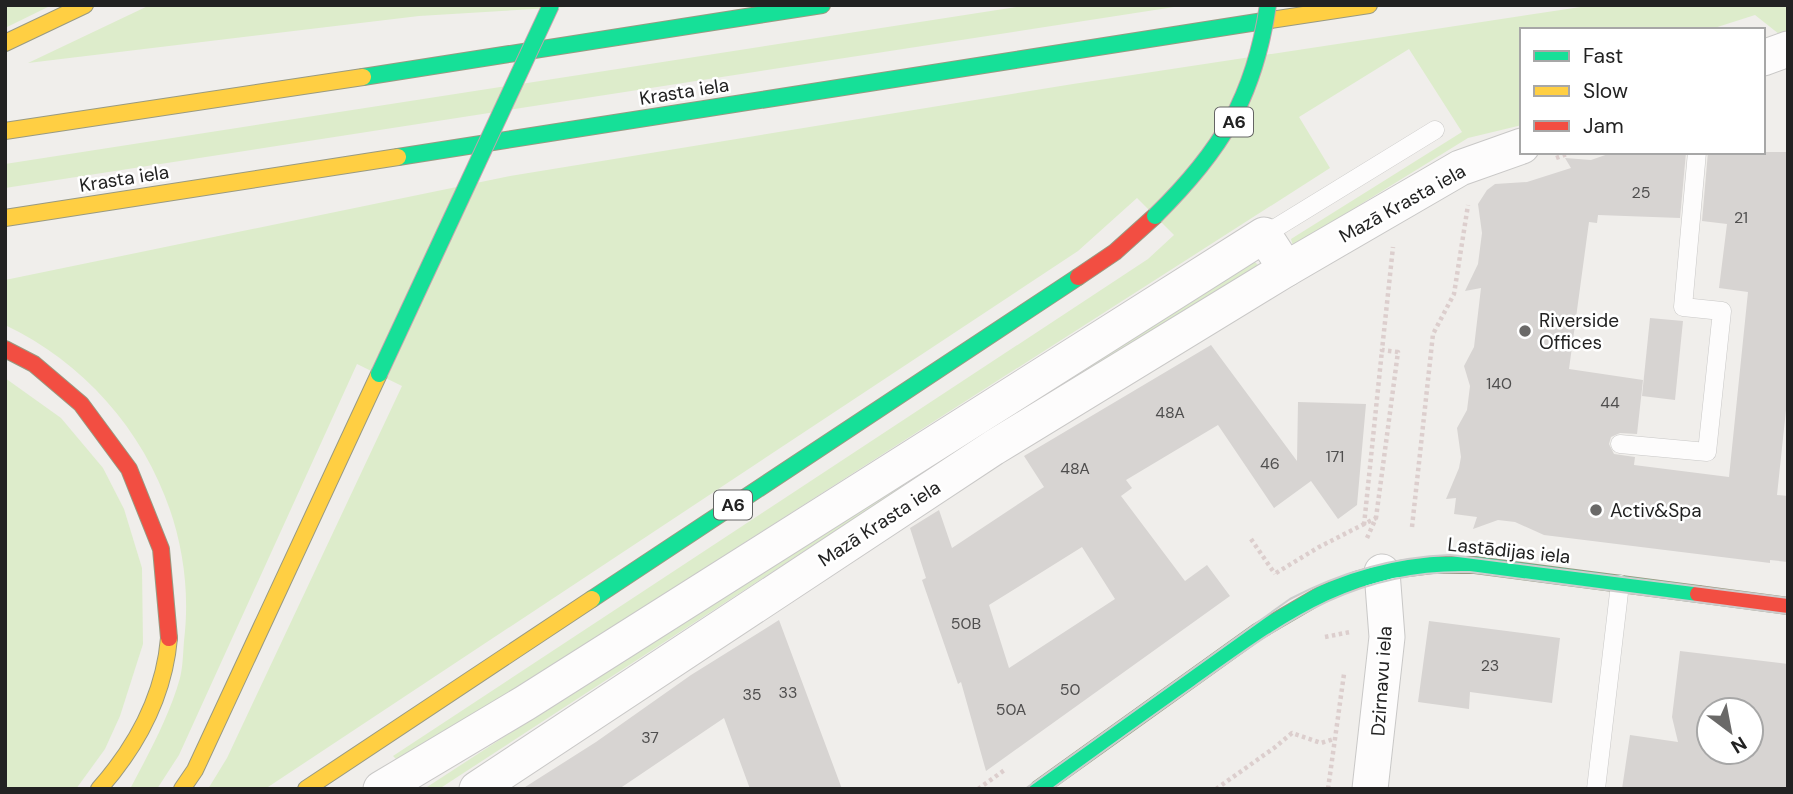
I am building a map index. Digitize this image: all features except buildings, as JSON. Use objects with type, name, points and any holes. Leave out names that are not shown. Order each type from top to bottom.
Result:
[{"type":"main road","points":[[5,43],[85,5]]},
{"type":"main road","points":[[182,789],[195,770],[551,5]]},
{"type":"main road","points":[[5,131],[194,104],[822,5]]},
{"type":"main road","name":"A6","points":[[306,789],[1115,252],[1184,188],[1210,157],[1234,121],[1255,74],[1266,30],[1268,5]]},
{"type":"main road","name":"Krasta iela","points":[[5,218],[1369,5]]},
{"type":"main road","points":[[5,349],[34,364],[81,404],[130,469],[161,549],[169,640],[153,709],[122,763],[99,789]]},
{"type":"main road","name":"Lastādijas iela","points":[[1038,789],[1269,623],[1317,595],[1370,576],[1449,563],[1788,606]]},
{"type":"street","points":[[1765,57],[1788,49]]},
{"type":"street","name":"Mazā Krasta iela","points":[[478,788],[993,448],[1286,269],[1460,168],[1529,154]]},
{"type":"street","points":[[381,789],[526,703],[1264,235],[1286,269]]},
{"type":"street","name":"Dzirnavu iela","points":[[1370,576],[1387,637],[1370,789]]},
{"type":"lane","points":[[1264,235],[1435,130]]},
{"type":"lane","points":[[1620,444],[1707,452],[1722,311],[1683,307],[1697,154]]},
{"type":"lane","points":[[1596,789],[1620,584]]},
{"type":"path","points":[[1412,527],[1433,334],[1454,294],[1469,202]]},
{"type":"path","points":[[1364,525],[1397,204]]},
{"type":"path","points":[[1348,645],[1370,576],[1361,553],[1376,519],[1398,352],[1382,350]]},
{"type":"path","points":[[1251,539],[1275,574]]},
{"type":"path","points":[[1324,638],[1350,632]]},
{"type":"path","points":[[1328,789],[1344,672]]},
{"type":"path","points":[[1216,789],[1292,733],[1321,743],[1335,739],[1377,744]]},
{"type":"green space","points":[[5,5],[52,5],[5,28]]},
{"type":"green space","points":[[150,5],[600,5],[419,16],[28,63]]},
{"type":"green space","points":[[1029,5],[1187,5],[5,188],[5,164]]},
{"type":"green space","points":[[1594,5],[1788,5],[1788,31],[1779,34],[1755,15],[1714,28],[1520,28],[1520,125],[1468,138],[1293,246],[1291,239],[1462,132],[1409,49],[1299,117],[1330,168],[400,763],[393,756],[1148,259],[1174,235],[1137,198],[1078,251],[265,789],[208,789],[227,758],[402,386],[357,364],[179,755],[157,789],[130,789],[164,721],[181,673],[186,592],[180,544],[166,498],[145,455],[118,415],[85,380],[48,349],[5,325],[5,280],[510,176],[1073,84]]},
{"type":"green space","points":[[1254,261],[1259,266],[1000,427],[996,421]]},
{"type":"green space","points":[[5,378],[61,418],[103,468],[124,509],[142,568],[143,644],[120,716],[105,749],[76,789],[5,789]]},
{"type":"green space","points":[[900,479],[904,486],[439,789],[424,789]]},
{"type":"tram line","points":[[1025,789],[1290,599],[1328,581],[1367,568],[1408,559],[1450,555],[1788,598]]},
{"type":"tram line","points":[[1052,789],[1291,621],[1355,590],[1390,580],[1428,573],[1470,572],[1788,614]]},
{"type":"traffic: fast","points":[[379,374],[551,5]]},
{"type":"traffic: fast","points":[[363,77],[822,5]]},
{"type":"traffic: fast","points":[[1155,216],[1199,169],[1231,121],[1254,68],[1268,5]]},
{"type":"traffic: fast","points":[[398,157],[1270,20]]},
{"type":"traffic: fast","points":[[592,599],[1078,277]]},
{"type":"traffic: fast","points":[[1038,789],[1257,632],[1322,594],[1356,580],[1392,570],[1432,565],[1475,565],[1698,594]]},
{"type":"traffic: slow","points":[[5,43],[85,5]]},
{"type":"traffic: slow","points":[[1270,20],[1369,5]]},
{"type":"traffic: slow","points":[[5,131],[363,77]]},
{"type":"traffic: slow","points":[[5,218],[398,157]]},
{"type":"traffic: slow","points":[[182,789],[195,770],[379,374]]},
{"type":"traffic: slow","points":[[306,789],[592,599]]},
{"type":"traffic: slow","points":[[99,789],[137,738],[155,700],[169,638]]},
{"type":"traffic: jam","points":[[1078,277],[1115,252],[1155,216]]},
{"type":"traffic: jam","points":[[5,349],[34,364],[81,404],[129,469],[161,549],[169,638]]},
{"type":"traffic: jam","points":[[1698,594],[1788,606]]},
{"type":"place","name":"Riverside Offices","points":[[1525,331]]},
{"type":"place","name":"Activ&Spa","points":[[1596,510]]}]
